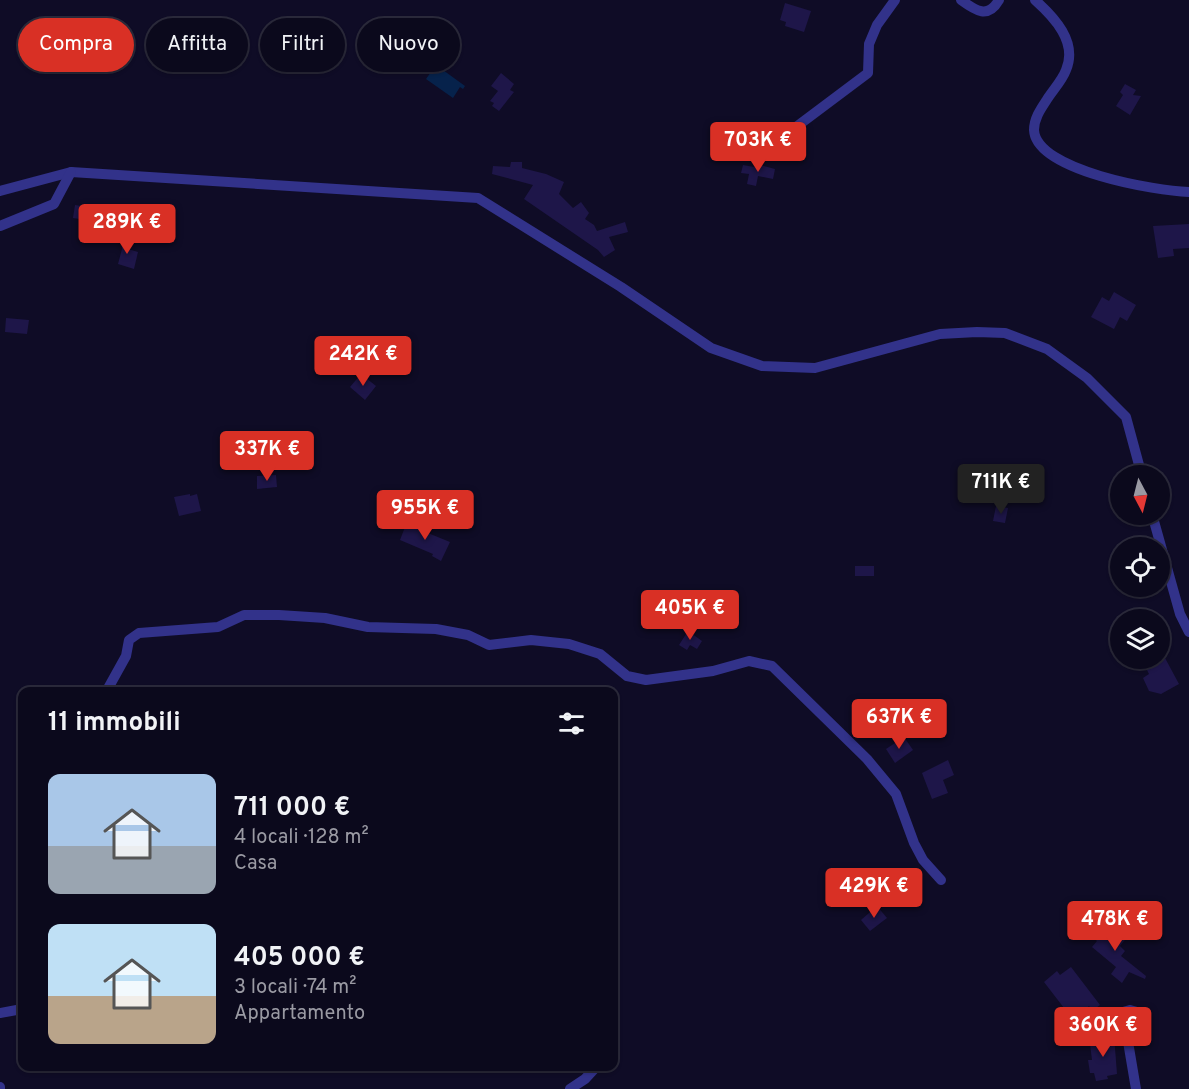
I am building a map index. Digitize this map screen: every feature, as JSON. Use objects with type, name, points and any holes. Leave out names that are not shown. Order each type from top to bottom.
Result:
[{"type":"street","points":[[796,127],[868,73],[869,44],[877,25],[895,0]]},
{"type":"street","points":[[961,0],[976,11],[985,12],[992,10],[999,0]]},
{"type":"street","points":[[1035,0],[1054,18],[1066,37],[1070,56],[1066,70],[1038,113],[1034,131],[1038,144],[1055,158],[1111,179],[1168,191],[1189,192]]},
{"type":"street","points":[[0,225],[54,204],[71,172]]},
{"type":"street","points":[[0,191],[71,172],[478,198],[621,287],[711,348],[762,366],[815,368],[940,334],[1005,333],[1047,349],[1087,378],[1126,417],[1139,465]]},
{"type":"street","points":[[1155,525],[1180,614],[1189,632]]},
{"type":"street","points":[[109,687],[126,656],[129,640],[139,633],[218,627],[244,615],[325,618],[368,627],[436,628],[468,635],[489,645],[531,640],[569,644],[600,654],[627,676],[646,680],[713,671],[749,661],[759,662],[772,666],[867,759],[885,780],[896,794],[914,843],[923,860],[941,880]]},
{"type":"street","points":[[0,1013],[18,1010]]},
{"type":"street","points":[[1136,1089],[1123,1012],[1130,1010],[1137,1012]]},
{"type":"street","points":[[570,1089],[592,1071]]},
{"type":"water","points":[[431,72],[446,72],[465,86],[463,89],[460,87],[453,98],[426,79]]},
{"type":"building","points":[[785,3],[811,11],[804,32],[785,26],[786,22],[780,20]]},
{"type":"building","points":[[501,73],[514,84],[510,90],[514,92],[499,111],[492,106],[494,103],[490,101],[498,91],[491,86]]},
{"type":"building","points":[[1125,84],[1136,90],[1133,95],[1141,96],[1130,115],[1116,106],[1123,95],[1120,92]]},
{"type":"building","points":[[760,125],[764,137],[758,139],[759,142],[749,146],[741,143],[738,132]]},
{"type":"building","points":[[511,162],[522,162],[522,168],[546,174],[564,182],[559,194],[573,208],[581,202],[589,213],[585,219],[594,225],[597,231],[625,222],[628,232],[609,237],[615,250],[604,257],[598,250],[524,199],[533,185],[492,174],[493,166],[510,167]]},
{"type":"building","points":[[743,165],[760,168],[760,165],[775,169],[773,179],[758,176],[756,186],[747,184],[749,174],[741,173]]},
{"type":"building","points":[[75,205],[94,208],[92,221],[73,218]]},
{"type":"building","points":[[1189,224],[1189,248],[1173,249],[1174,256],[1158,258],[1153,226]]},
{"type":"building","points":[[121,237],[129,239],[128,249],[138,252],[134,269],[118,264],[122,249]]},
{"type":"building","points":[[1114,292],[1136,305],[1127,321],[1120,317],[1114,329],[1091,317],[1102,297],[1109,301]]},
{"type":"building","points":[[6,318],[29,320],[27,334],[5,332]]},
{"type":"building","points":[[361,374],[376,386],[365,400],[350,387]]},
{"type":"building","points":[[276,475],[277,487],[257,489],[257,476]]},
{"type":"building","points":[[190,494],[190,496],[197,494],[201,511],[179,516],[174,497]]},
{"type":"building","points":[[996,506],[1008,508],[1005,523],[993,521]]},
{"type":"building","points":[[411,522],[425,528],[423,531],[450,542],[441,561],[432,556],[433,554],[400,540],[405,527],[409,528]]},
{"type":"building","points":[[855,566],[874,566],[874,576],[855,576]]},
{"type":"building","points":[[688,631],[702,641],[697,649],[690,645],[687,650],[679,645]]},
{"type":"building","points":[[1170,667],[1179,684],[1161,694],[1149,691],[1143,678],[1149,674],[1146,669]]},
{"type":"building","points":[[904,737],[913,750],[895,763],[886,749]]},
{"type":"building","points":[[948,760],[954,775],[943,780],[948,793],[932,799],[922,773]]},
{"type":"building","points":[[877,906],[887,918],[870,931],[861,920]]},
{"type":"building","points":[[1112,924],[1128,936],[1120,946],[1125,951],[1121,956],[1146,976],[1145,979],[1129,972],[1122,983],[1111,974],[1116,967],[1092,947],[1097,941],[1094,938],[1104,926],[1108,929]]},
{"type":"building","points":[[1071,967],[1100,1005],[1092,1011],[1089,1006],[1074,1021],[1044,982],[1057,971],[1060,975]]},
{"type":"building","points":[[1114,1035],[1117,1074],[1107,1076],[1108,1079],[1096,1081],[1094,1073],[1090,1073],[1088,1060],[1092,1060],[1090,1044],[1098,1043],[1097,1038]]}]
